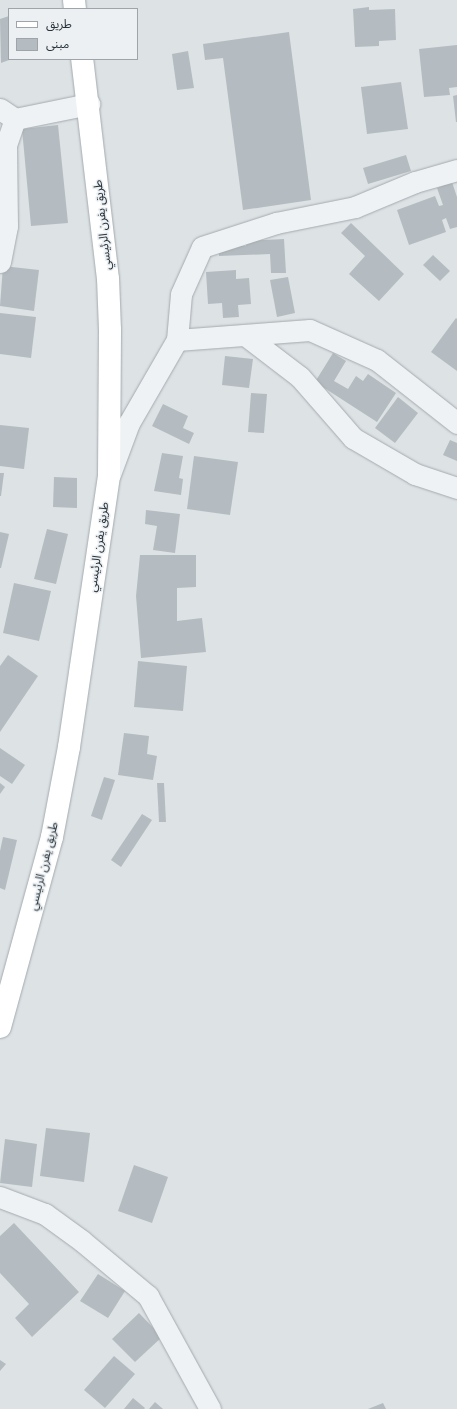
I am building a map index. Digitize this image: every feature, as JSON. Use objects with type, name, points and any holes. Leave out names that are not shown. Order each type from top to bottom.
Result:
[{"type":"main road","name":"طريق يفرن الرئيسي","points":[[0,1027],[52,837],[69,747],[109,476],[110,330],[108,279],[89,104],[82,60]]},
{"type":"street","points":[[0,262],[7,226],[6,145],[8,114],[89,104]]},
{"type":"street","points":[[109,476],[129,423],[177,340],[181,294],[202,247],[276,223],[356,207],[415,182],[457,170]]},
{"type":"street","points":[[177,340],[310,330],[377,360],[457,423]]},
{"type":"street","points":[[245,335],[300,377],[353,438],[415,474],[457,488]]},
{"type":"street","points":[[0,1197],[45,1214],[82,1241],[148,1296],[210,1409]]},
{"type":"building","points":[[369,7],[369,10],[395,9],[396,40],[379,41],[379,46],[355,47],[353,9]]},
{"type":"building","points":[[8,16],[9,60],[1,63],[0,19]]},
{"type":"building","points":[[289,32],[311,200],[243,210],[223,58],[205,60],[203,44]]},
{"type":"building","points":[[457,45],[457,87],[449,88],[450,95],[424,97],[419,49]]},
{"type":"building","points":[[188,51],[194,88],[177,90],[172,54]]},
{"type":"building","points":[[401,82],[408,129],[367,134],[361,87]]},
{"type":"building","points":[[457,95],[457,122],[456,122],[453,96]]},
{"type":"building","points":[[58,125],[68,223],[31,226],[22,129]]},
{"type":"building","points":[[406,155],[411,171],[368,184],[363,168]]},
{"type":"building","points":[[452,182],[457,197],[457,227],[450,229],[446,218],[442,220],[446,232],[409,245],[397,210],[435,196],[439,206],[443,205],[437,188]]},
{"type":"building","points":[[351,223],[404,274],[379,301],[349,274],[365,256],[341,233]]},
{"type":"building","points":[[284,239],[286,273],[271,273],[270,254],[219,256],[219,246],[246,246],[246,241]]},
{"type":"building","points":[[433,255],[450,271],[440,281],[423,265]]},
{"type":"building","points":[[3,266],[39,270],[34,311],[0,306]]},
{"type":"building","points":[[236,270],[236,279],[249,278],[251,304],[238,305],[239,317],[223,318],[222,303],[208,304],[206,272]]},
{"type":"building","points":[[288,277],[295,313],[277,317],[270,280]]},
{"type":"building","points":[[0,313],[36,317],[31,358],[0,354]]},
{"type":"building","points":[[456,318],[457,319],[457,371],[431,352]]},
{"type":"building","points":[[333,353],[346,361],[334,381],[348,389],[356,376],[363,381],[368,374],[396,393],[377,422],[315,382]]},
{"type":"building","points":[[225,356],[253,359],[249,388],[222,385]]},
{"type":"building","points":[[251,393],[267,394],[264,433],[248,432]]},
{"type":"building","points":[[398,397],[418,413],[395,443],[375,428]]},
{"type":"building","points":[[163,404],[188,416],[183,428],[194,433],[189,444],[152,426]]},
{"type":"building","points":[[0,425],[29,428],[24,469],[0,466]]},
{"type":"building","points":[[450,440],[457,443],[457,461],[443,455]]},
{"type":"building","points":[[162,453],[183,456],[179,478],[183,479],[181,495],[154,491]]},
{"type":"building","points":[[194,456],[238,462],[230,515],[187,509]]},
{"type":"building","points":[[0,473],[4,473],[1,496],[0,496]]},
{"type":"building","points":[[54,477],[77,478],[77,508],[53,507]]},
{"type":"building","points":[[146,510],[180,514],[175,553],[153,550],[157,526],[145,524]]},
{"type":"building","points":[[47,529],[68,534],[56,584],[34,579]]},
{"type":"building","points":[[0,532],[9,534],[1,568],[0,568]]},
{"type":"building","points":[[140,555],[196,555],[196,587],[177,588],[177,621],[202,618],[206,652],[141,658],[136,596]]},
{"type":"building","points":[[14,583],[51,591],[39,641],[3,633]]},
{"type":"building","points":[[8,655],[38,676],[0,732],[0,666]]},
{"type":"building","points":[[138,661],[187,666],[183,711],[134,707]]},
{"type":"building","points":[[124,733],[149,736],[147,754],[157,756],[153,780],[118,775]]},
{"type":"building","points":[[0,748],[25,765],[12,784],[0,776]]},
{"type":"building","points":[[104,777],[115,780],[102,820],[91,816]]},
{"type":"building","points":[[0,783],[5,787],[0,794]]},
{"type":"building","points":[[157,783],[164,783],[166,822],[159,822]]},
{"type":"building","points":[[142,814],[152,820],[121,867],[111,860]]},
{"type":"building","points":[[3,837],[17,840],[5,890],[0,888],[0,851]]},
{"type":"building","points":[[46,1128],[90,1133],[84,1182],[40,1176]]},
{"type":"building","points":[[5,1139],[37,1144],[32,1187],[0,1183]]},
{"type":"building","points":[[134,1165],[168,1177],[152,1223],[118,1211]]},
{"type":"building","points":[[14,1223],[79,1292],[32,1337],[15,1318],[29,1304],[0,1273],[0,1236]]},
{"type":"building","points":[[98,1274],[125,1291],[108,1318],[80,1301]]},
{"type":"building","points":[[139,1313],[162,1337],[135,1362],[112,1339]]},
{"type":"building","points":[[114,1356],[135,1374],[105,1408],[84,1390]]},
{"type":"building","points":[[0,1360],[6,1364],[0,1371]]},
{"type":"building","points":[[133,1398],[145,1408],[124,1409]]},
{"type":"building","points":[[155,1402],[163,1409],[149,1409]]},
{"type":"building","points":[[383,1403],[386,1409],[368,1409]]}]
